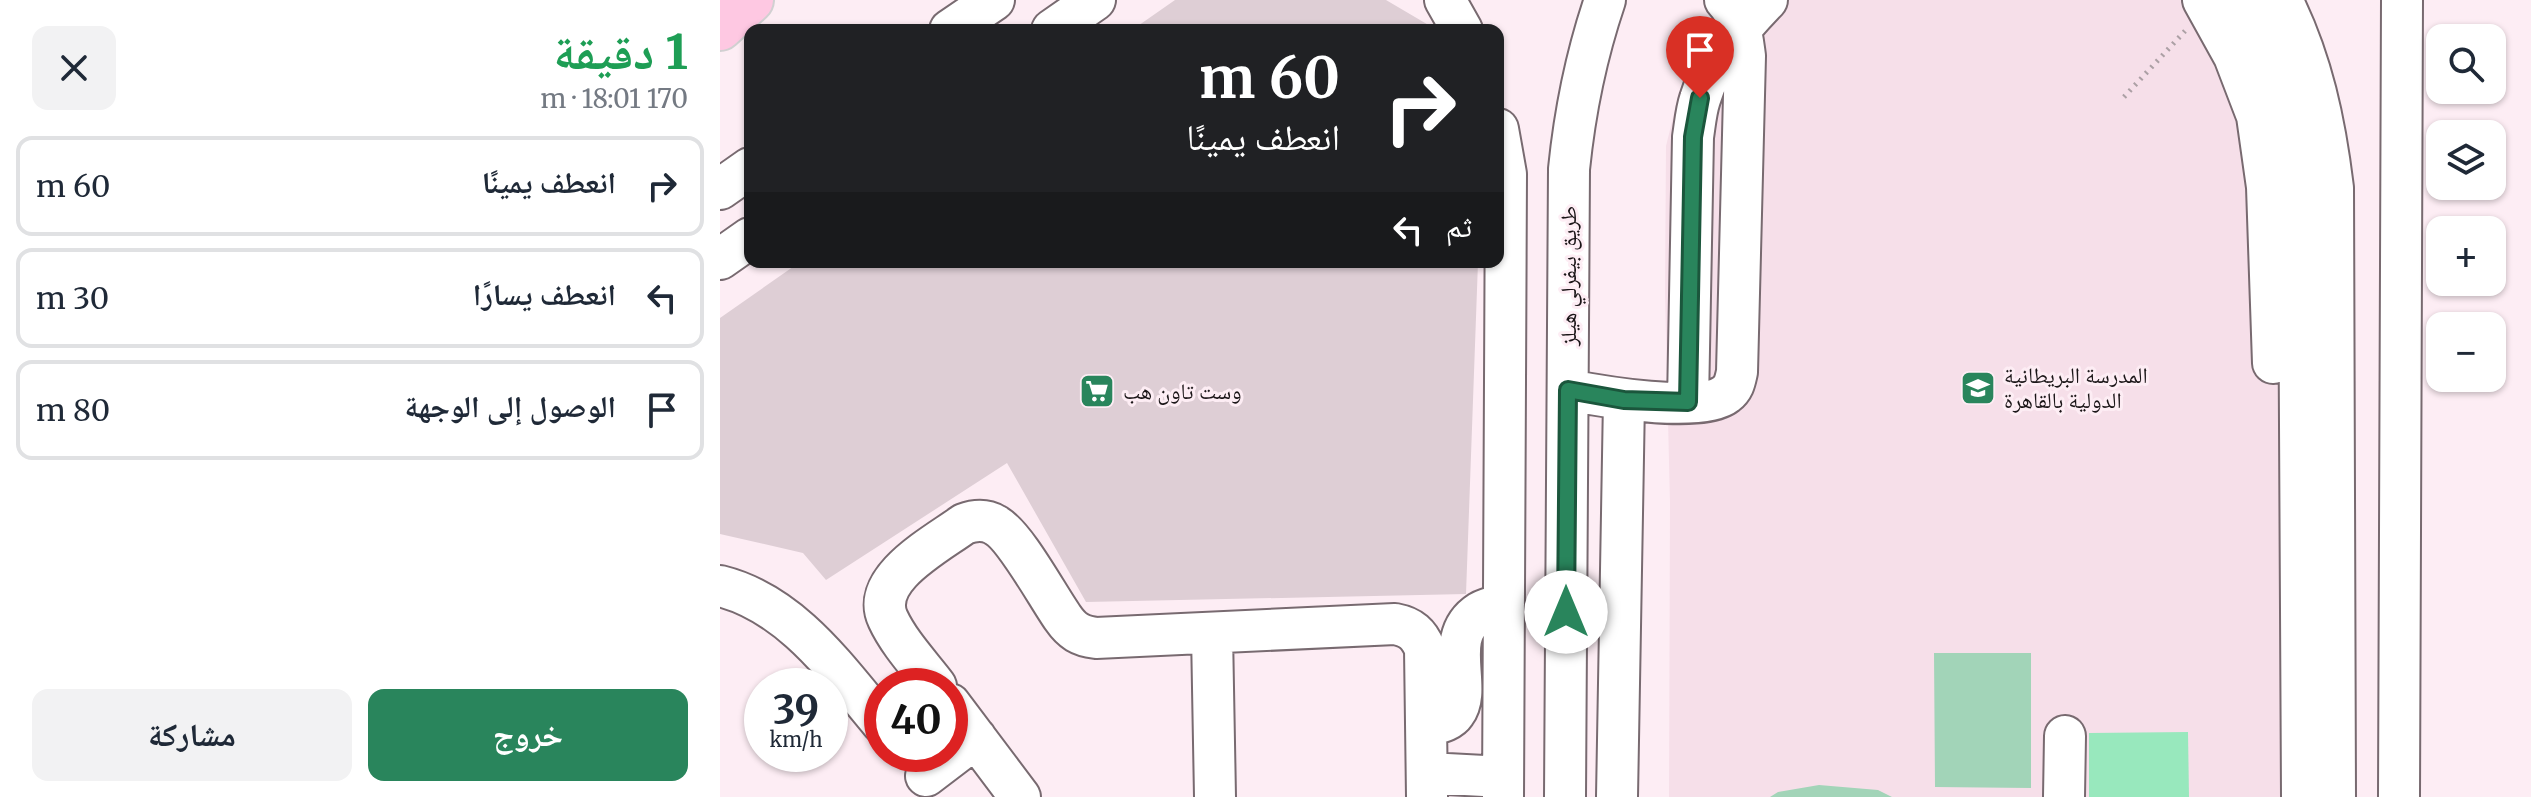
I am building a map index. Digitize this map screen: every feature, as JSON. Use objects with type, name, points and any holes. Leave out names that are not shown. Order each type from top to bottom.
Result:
[{"type":"main road","points":[[720,28],[751,0]]},
{"type":"street","points":[[959,24],[994,0]]},
{"type":"street","points":[[1061,24],[1095,0]]},
{"type":"street","points":[[1445,0],[1459,24]]},
{"type":"street","name":"طريق بيفرلي هيلز","points":[[1565,797],[1569,169],[1575,112],[1587,56],[1605,0]]},
{"type":"street","points":[[2282,0],[2313,76],[2326,131],[2333,188],[2335,797]]},
{"type":"street","points":[[2399,797],[2402,0]]},
{"type":"street","points":[[2218,2],[2257,116],[2267,187],[2274,386]]},
{"type":"street","points":[[2218,2],[2273,69],[2293,153],[2299,239],[2302,797]]},
{"type":"street","points":[[1568,390],[1624,400],[1688,402],[1725,395],[1735,384],[1745,9]]},
{"type":"street","points":[[922,668],[892,629],[886,615],[884,601],[888,586],[897,575],[964,524],[975,520],[987,521],[1006,534],[1071,629],[1083,636],[1096,638],[1406,626],[1419,635],[1425,649],[1428,785],[1503,787],[1504,163]]},
{"type":"street","points":[[720,189],[744,172]]},
{"type":"street","points":[[720,259],[744,242]]},
{"type":"street","points":[[1617,797],[1624,400]]},
{"type":"street","points":[[720,586],[765,605],[799,629],[864,703]]},
{"type":"street","points":[[1427,726],[1454,715],[1460,704],[1460,637],[1468,624],[1480,613],[1504,604]]},
{"type":"street","points":[[1212,633],[1215,797]]},
{"type":"street","points":[[968,728],[1020,797]]},
{"type":"street","points":[[2064,797],[2065,736]]},
{"type":"street","points":[[926,776],[976,738]]},
{"type":"path","points":[[2124,97],[2218,2]]},
{"type":"shaded area","name":"المدرسة البريطانية الدولية بالقاهرة","points":[[1736,0],[2223,0],[2279,134],[2290,797],[1669,797],[1666,146],[1690,61],[1708,29]]},
{"type":"shaded area","points":[[1934,653],[2031,653],[2031,788],[1935,787]]},
{"type":"shaded area","points":[[2188,732],[2189,797],[2089,797],[2089,733]]},
{"type":"shaded area","points":[[1819,785],[1878,790],[1892,797],[1770,797],[1778,792]]},
{"type":"building","points":[[1175,0],[1386,0],[1427,24],[1141,24]]},
{"type":"building","name":"وست تاون هب","points":[[791,268],[1478,268],[1466,594],[1086,602],[1007,463],[826,580],[803,553],[720,534],[720,318]]},
{"type":"place","name":"المدرسة البريطانية الدولية بالقاهرة","points":[[1978,388]]},
{"type":"place","name":"وست تاون هب","points":[[1097,391]]},
{"type":"route","points":[[1566,612],[1568,390],[1624,400],[1688,402],[1693,137],[1700,98]]}]
